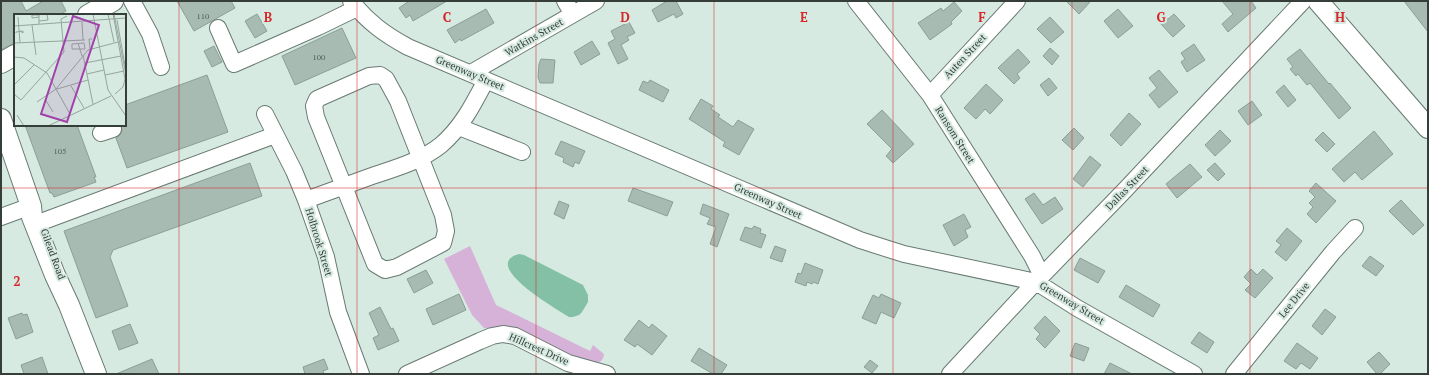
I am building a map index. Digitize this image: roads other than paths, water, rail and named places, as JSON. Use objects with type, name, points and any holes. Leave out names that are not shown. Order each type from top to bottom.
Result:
[{"type":"main road","points":[[90,14],[113,1]]},
{"type":"main road","points":[[1318,1],[1428,128]]},
{"type":"main road","points":[[1,63],[14,56]]},
{"type":"main road","name":"Gilead Road","points":[[1,118],[36,214],[32,217],[54,276],[69,305],[96,374]]},
{"type":"street","points":[[132,1],[150,34],[161,67]]},
{"type":"street","name":"Watkins Street","points":[[471,73],[569,8],[596,1]]},
{"type":"street","name":"Ransom Street","points":[[856,1],[930,95],[1032,256],[1039,279]]},
{"type":"street","name":"Auten Street","points":[[930,95],[1018,1]]},
{"type":"street","name":"Dallas Street","points":[[950,374],[1303,1]]},
{"type":"street","points":[[218,28],[234,64],[318,27],[354,4]]},
{"type":"street","name":"Greenway Street","points":[[354,4],[368,21],[391,38],[408,47],[860,240],[904,254],[1039,279],[1078,308],[1194,374]]},
{"type":"street","points":[[380,75],[386,79],[398,101],[421,158],[444,215],[446,231],[444,243],[397,267],[385,270],[375,264],[316,116],[314,106],[317,99],[369,76],[380,75]]},
{"type":"street","points":[[306,200],[397,168],[421,158],[442,144],[459,127],[470,111],[486,80]]},
{"type":"street","name":"Holbrook Street","points":[[264,114],[294,171],[306,200],[326,257],[338,312],[361,374]]},
{"type":"street","points":[[459,127],[522,152]]},
{"type":"street","points":[[1,217],[36,214],[275,135]]},
{"type":"street","name":"Lee Drive","points":[[1234,374],[1333,252],[1355,228]]},
{"type":"street","name":"Hillcrest Drive","points":[[407,374],[480,340],[503,334],[515,336],[568,363],[607,374]]}]
